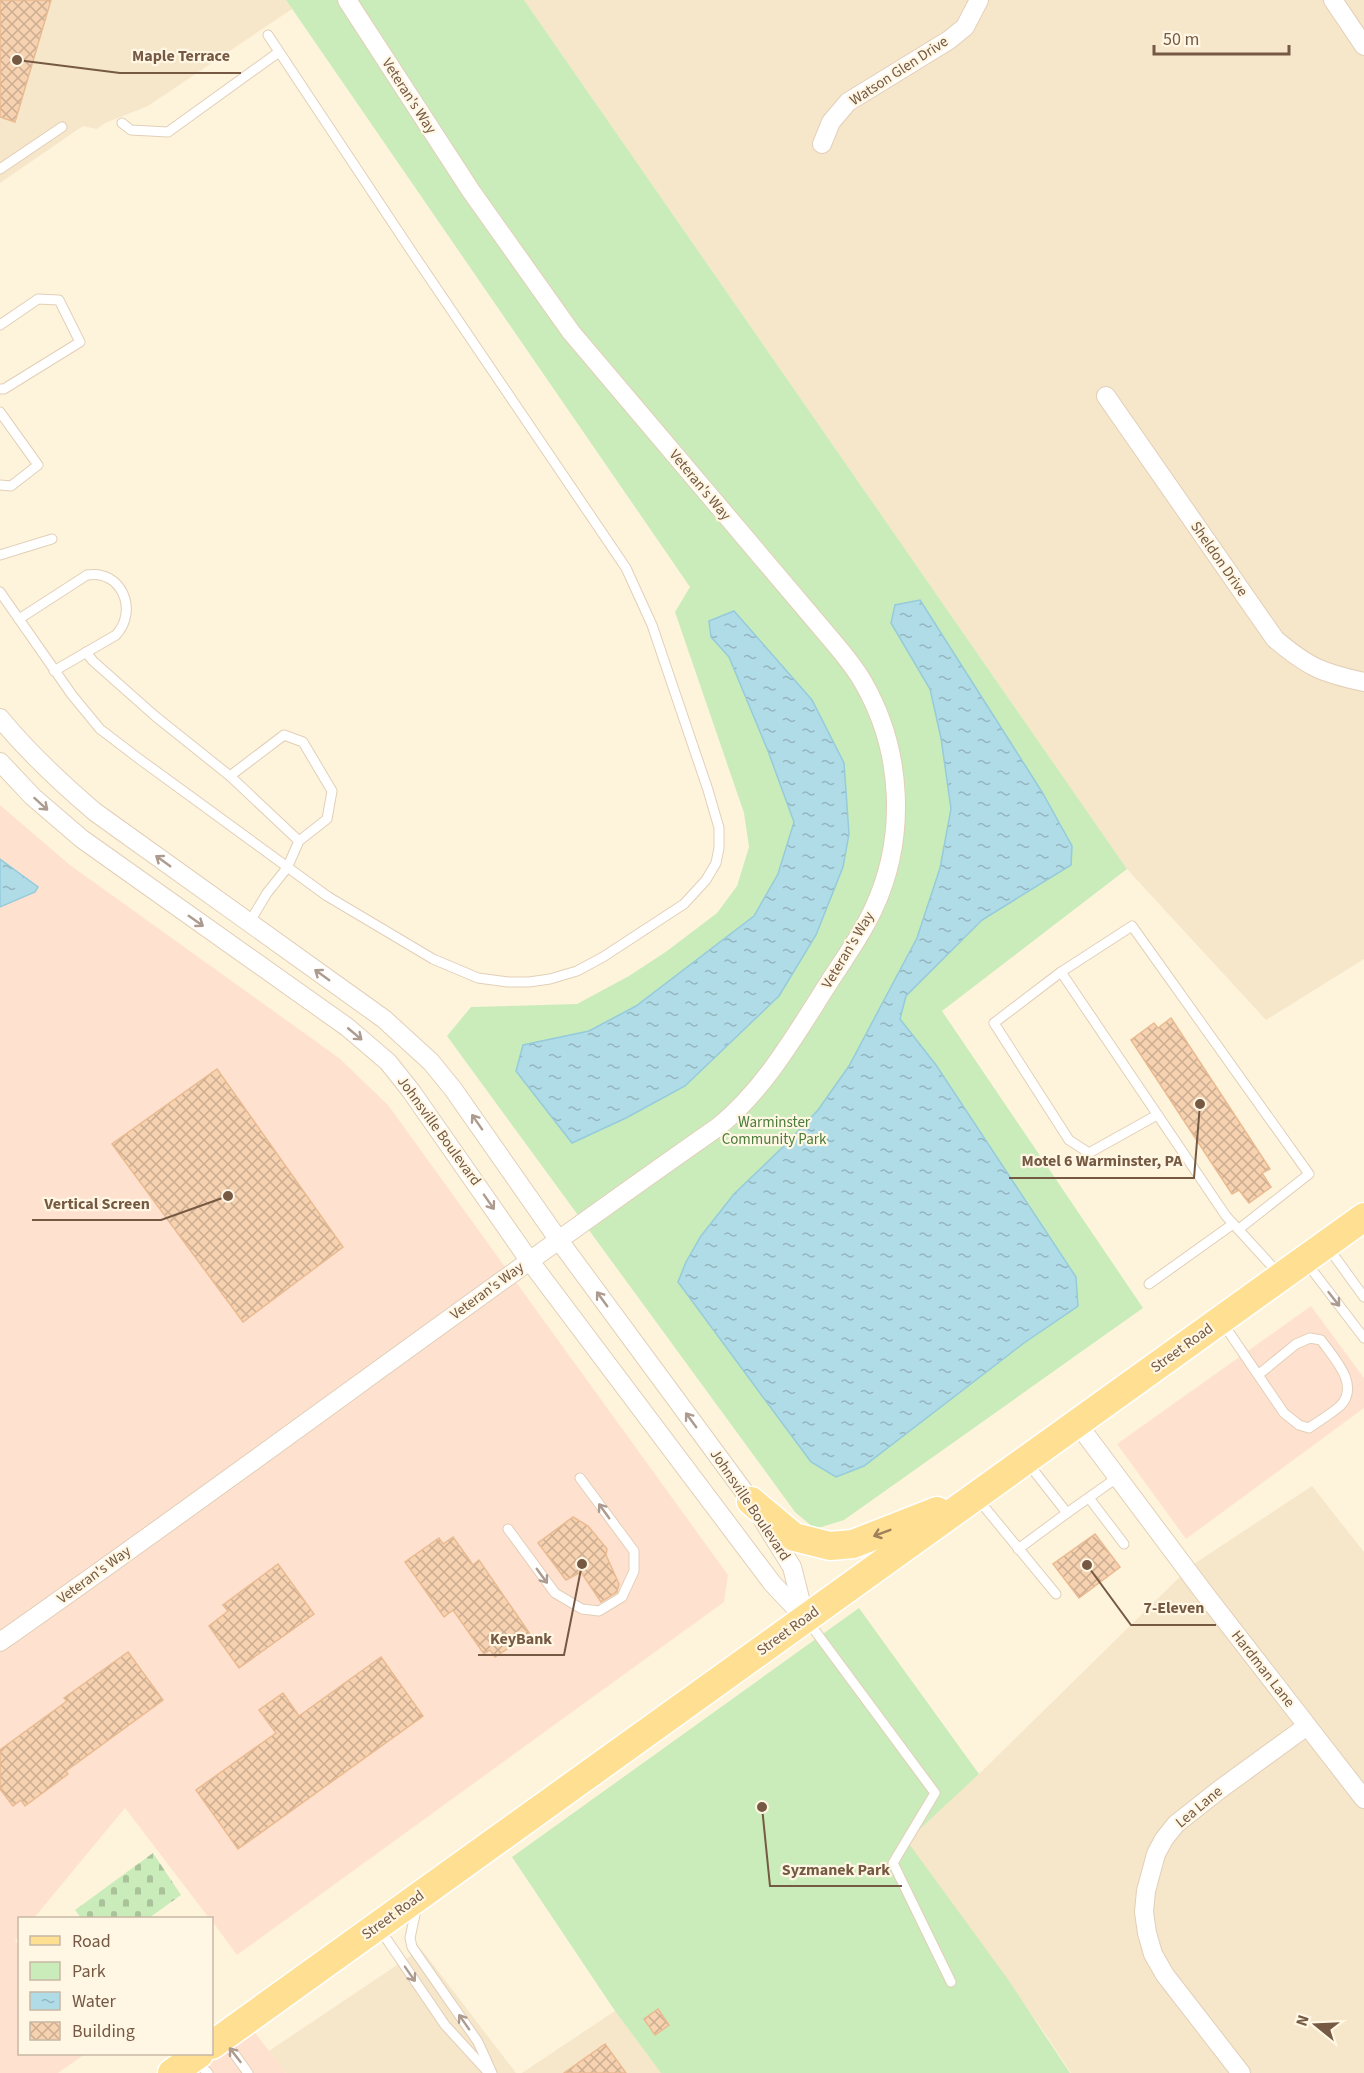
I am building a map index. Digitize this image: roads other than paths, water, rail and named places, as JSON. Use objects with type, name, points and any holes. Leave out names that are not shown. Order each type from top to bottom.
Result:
[{"type":"main road","name":"Street Road","points":[[213,2048],[377,1926],[1364,1217]]},
{"type":"main road","points":[[751,1501],[794,1537],[830,1546],[853,1544],[975,1496]]},
{"type":"street","name":"Veteran's Way","points":[[0,1642],[249,1466],[529,1260],[737,1112],[774,1069],[864,926],[878,899],[893,852],[897,805],[894,773],[876,708],[862,681],[848,660],[571,332],[471,191],[347,0]]},
{"type":"street","name":"Watson Glen Drive","points":[[822,144],[831,122],[848,102],[949,40],[965,27],[980,0]]},
{"type":"street","points":[[1333,0],[1364,46]]},
{"type":"street","name":"Sheldon Drive","points":[[1106,396],[1275,639],[1317,670],[1364,682]]},
{"type":"street","name":"Johnsville Boulevard","points":[[0,718],[20,742],[95,812],[384,1019],[431,1062],[453,1089],[558,1239],[751,1501],[792,1567],[805,1618]]},
{"type":"street","name":"Johnsville Boulevard","points":[[0,762],[33,797],[82,840],[347,1027],[388,1062],[411,1091],[529,1260],[772,1583],[805,1618]]},
{"type":"street","name":"Hardman Lane","points":[[1077,1423],[1205,1594],[1364,1799]]},
{"type":"street","name":"Lea Lane","points":[[1241,2073],[1165,1975],[1153,1954],[1144,1912],[1146,1891],[1156,1854],[1176,1824],[1307,1726]]},
{"type":"lane","points":[[0,592],[54,671],[100,729],[327,896],[451,968],[478,978],[508,982],[550,979],[577,971],[613,952],[684,904],[706,880],[716,863],[719,828],[708,790],[652,625],[626,568],[268,35]]},
{"type":"lane","points":[[122,123],[131,130],[168,132],[279,52]]},
{"type":"lane","points":[[0,169],[62,128]]},
{"type":"lane","points":[[0,325],[38,299],[59,300],[80,342],[4,390],[0,389]]},
{"type":"lane","points":[[0,412],[38,465],[11,486],[0,485]]},
{"type":"lane","points":[[0,555],[52,539]]},
{"type":"lane","points":[[19,619],[87,575],[97,573],[108,577],[120,587],[127,600],[126,617],[122,628],[116,634],[54,671]]},
{"type":"lane","points":[[86,652],[93,661],[155,716],[230,776],[298,841]]},
{"type":"lane","points":[[230,776],[284,735],[303,742],[332,791],[327,819],[298,841],[287,868],[267,893],[249,922]]},
{"type":"lane","points":[[1149,1284],[1236,1227],[1309,1173],[1132,926],[1061,972],[994,1023],[1069,1140],[1089,1153],[1157,1115]]},
{"type":"lane","points":[[1061,972],[1236,1227],[1281,1277]]},
{"type":"lane","points":[[1316,1252],[1364,1298]]},
{"type":"lane","points":[[1316,1252],[1364,1338]]},
{"type":"lane","points":[[1221,1320],[1258,1375],[1284,1413],[1299,1425],[1309,1428],[1342,1405],[1348,1390],[1345,1375],[1321,1340],[1310,1338],[1296,1344],[1258,1375]]},
{"type":"lane","points":[[1026,1460],[1067,1513]]},
{"type":"lane","points":[[1018,1548],[1118,1477]]},
{"type":"lane","points":[[508,1529],[555,1593],[582,1609],[599,1611],[621,1597],[634,1570],[634,1551],[580,1478]]},
{"type":"lane","points":[[975,1496],[1056,1594]]},
{"type":"lane","points":[[1089,1498],[1124,1544]]},
{"type":"lane","points":[[805,1618],[936,1793],[893,1863],[951,1982]]},
{"type":"lane","points":[[419,1896],[410,1938],[412,1947],[478,2042],[490,2073]]},
{"type":"lane","points":[[377,1926],[445,2025],[490,2073]]},
{"type":"lane","points":[[201,2057],[248,2073]]},
{"type":"water","points":[[920,600],[1042,792],[1072,846],[1071,865],[982,920],[906,996],[900,1019],[936,1065],[1076,1277],[1078,1306],[1024,1343],[864,1466],[836,1477],[811,1462],[678,1282],[701,1236],[734,1194],[818,1110],[849,1066],[917,938],[940,868],[951,809],[941,738],[930,689],[891,623],[895,605]]},
{"type":"water","points":[[734,611],[812,700],[844,763],[849,834],[843,867],[816,935],[779,996],[685,1086],[626,1118],[572,1143],[516,1071],[523,1045],[589,1031],[636,1006],[754,916],[778,874],[794,822],[768,751],[729,657],[711,637],[709,621]]},
{"type":"water","points":[[0,859],[38,887],[35,892],[0,907]]},
{"type":"place","name":"Maple Terrace","points":[[17,60]]},
{"type":"place","name":"Motel 6 Warminster, PA","points":[[1200,1104]]},
{"type":"place","name":"Vertical Screen","points":[[228,1196]]},
{"type":"place","name":"KeyBank","points":[[582,1564]]},
{"type":"place","name":"7-Eleven","points":[[1087,1565]]},
{"type":"place","name":"Syzmanek Park","points":[[762,1807]]},
{"type":"park label","name":"Warminster Community Park","points":[[774,1130]]}]
